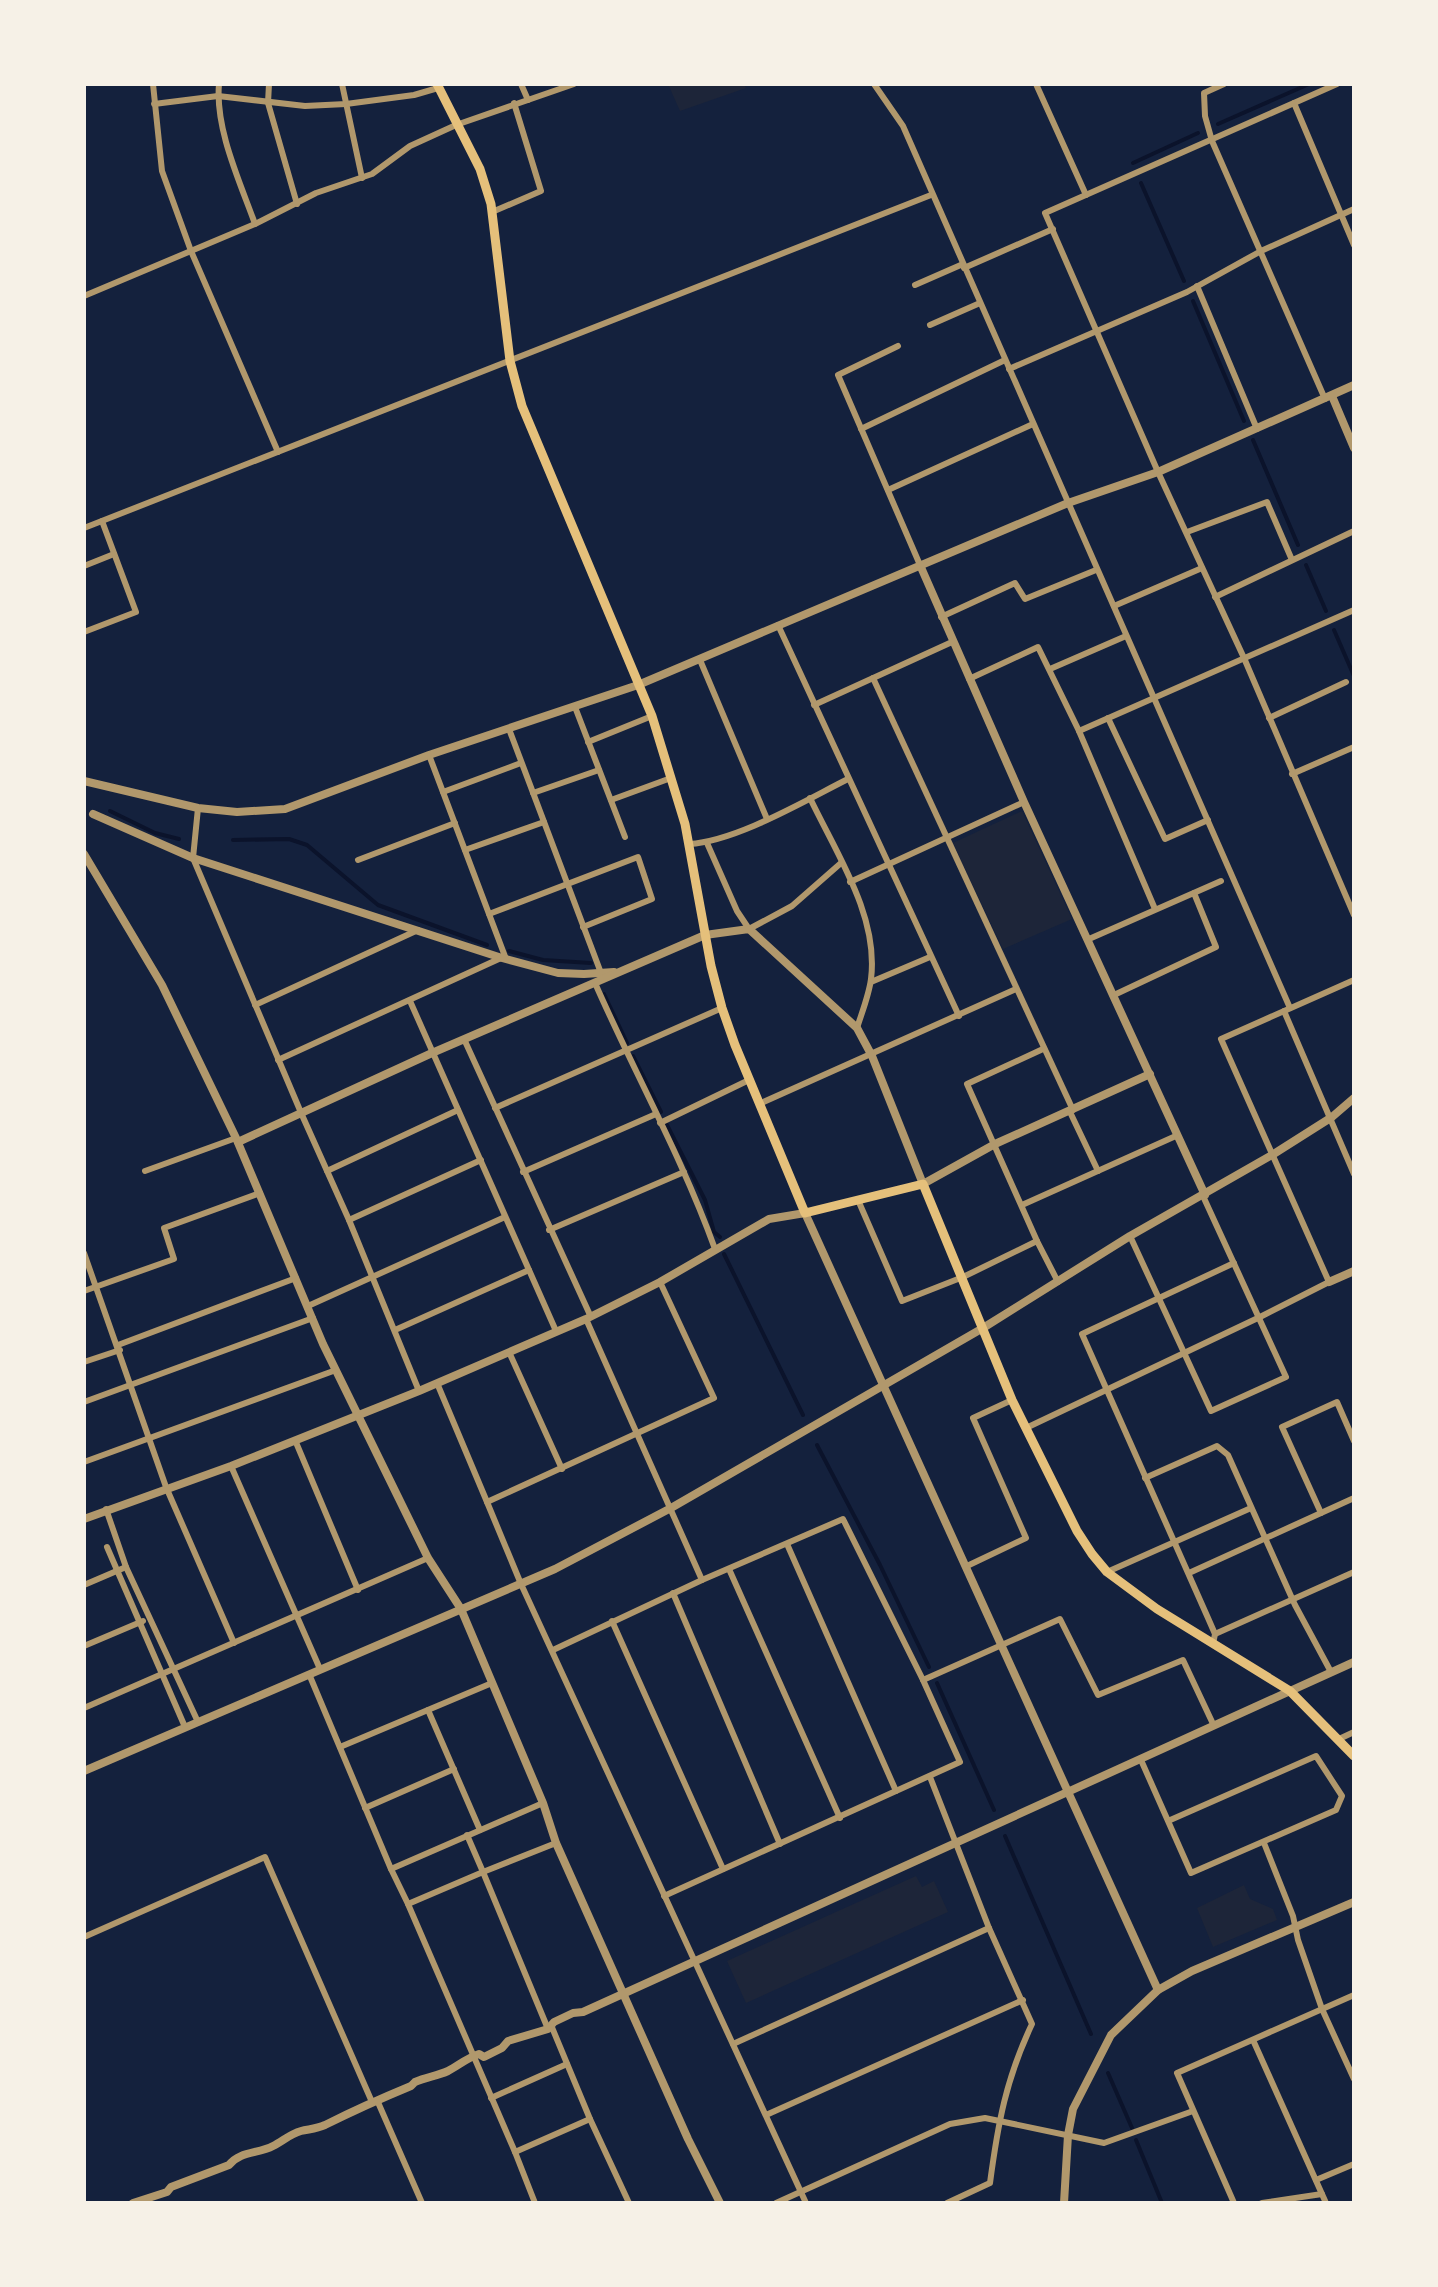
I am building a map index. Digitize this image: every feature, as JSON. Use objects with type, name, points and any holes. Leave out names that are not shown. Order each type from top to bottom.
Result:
[{"type":"main road","points":[[438,86],[480,169],[492,212],[510,361],[522,406],[652,716],[689,844],[722,1008],[805,1213],[923,1184],[1012,1400],[1077,1531],[1107,1572],[1157,1609],[1214,1639],[1290,1691],[1354,1756]]},
{"type":"street","points":[[153,84],[162,171],[191,251],[278,452]]},
{"type":"street","points":[[219,84],[218,96],[229,154],[255,224]]},
{"type":"street","points":[[269,84],[268,103],[297,204]]},
{"type":"street","points":[[342,84],[362,178]]},
{"type":"street","points":[[521,84],[528,100]]},
{"type":"street","points":[[84,296],[255,224],[316,193],[362,178],[410,146],[456,125],[574,84]]},
{"type":"street","points":[[874,84],[903,126],[1208,820],[1354,1174]]},
{"type":"street","points":[[1036,84],[1086,195]]},
{"type":"street","points":[[1200,84],[1212,141],[1328,398],[1354,448]]},
{"type":"street","points":[[1204,93],[1224,84]]},
{"type":"street","points":[[1337,84],[1045,213],[1158,472],[1244,658],[1354,915]]},
{"type":"street","points":[[154,104],[218,96],[305,106],[346,104],[414,95],[438,86]]},
{"type":"street","points":[[492,212],[541,191],[514,103]]},
{"type":"street","points":[[1294,103],[1354,245]]},
{"type":"street","points":[[84,528],[931,195]]},
{"type":"street","points":[[1009,369],[1197,286],[1261,251],[1354,209]]},
{"type":"street","points":[[915,285],[1053,229]]},
{"type":"street","points":[[1197,286],[1257,429]]},
{"type":"street","points":[[930,325],[980,303]]},
{"type":"street","points":[[898,346],[838,375],[952,642],[1178,1135],[1285,1378],[1211,1411],[1130,1236]]},
{"type":"street","points":[[861,429],[1005,360]]},
{"type":"street","points":[[84,781],[198,808],[237,812],[285,809],[429,755],[638,685],[1068,503],[1158,472],[1354,385]]},
{"type":"street","points":[[888,490],[1033,424]]},
{"type":"street","points":[[1187,532],[1267,502],[1292,560]]},
{"type":"street","points":[[84,632],[136,612],[102,521]]},
{"type":"street","points":[[1215,597],[1354,531]]},
{"type":"street","points":[[84,566],[114,554]]},
{"type":"street","points":[[1114,606],[1202,568]]},
{"type":"street","points":[[941,617],[1015,583],[1025,599],[1096,570]]},
{"type":"street","points":[[1079,731],[1354,610]]},
{"type":"street","points":[[778,625],[959,1016]]},
{"type":"street","points":[[1050,669],[1126,636]]},
{"type":"street","points":[[814,705],[952,642]]},
{"type":"street","points":[[969,679],[1038,647],[1079,731],[1155,909]]},
{"type":"street","points":[[700,660],[767,819]]},
{"type":"street","points":[[873,678],[1098,1171]]},
{"type":"street","points":[[1269,718],[1346,682]]},
{"type":"street","points":[[575,707],[625,837]]},
{"type":"street","points":[[588,742],[652,716]]},
{"type":"street","points":[[1108,718],[1165,839],[1208,820]]},
{"type":"street","points":[[509,729],[601,973]]},
{"type":"street","points":[[1292,774],[1354,747]]},
{"type":"street","points":[[429,755],[504,959]]},
{"type":"street","points":[[443,792],[521,763]]},
{"type":"street","points":[[533,793],[599,770]]},
{"type":"street","points":[[611,800],[671,778]]},
{"type":"street","points":[[689,844],[707,843],[767,819],[848,779]]},
{"type":"street","points":[[810,798],[866,913],[873,960],[871,982],[857,1028]]},
{"type":"street","points":[[850,882],[1024,802]]},
{"type":"street","points":[[198,808],[193,858],[419,1391]]},
{"type":"street","points":[[93,814],[193,858],[504,959],[558,973],[623,971]]},
{"type":"street","points":[[465,850],[544,822]]},
{"type":"street","points":[[358,860],[455,823]]},
{"type":"street","points":[[707,843],[737,911],[749,929],[857,1028],[872,1056],[923,1184],[995,1144],[1150,1074]]},
{"type":"street","points":[[84,854],[162,985],[237,1140],[336,1370],[417,1530],[428,1558],[461,1609],[543,1803],[556,1843],[720,2203]]},
{"type":"street","points":[[489,914],[638,857],[652,899],[583,927]]},
{"type":"street","points":[[145,1171],[302,1115],[432,1053],[705,935],[749,929],[792,906],[841,863]]},
{"type":"street","points":[[1089,939],[1221,881]]},
{"type":"street","points":[[1114,995],[1216,947],[1194,893]]},
{"type":"street","points":[[255,1005],[418,930]]},
{"type":"street","points":[[871,982],[930,957]]},
{"type":"street","points":[[278,1060],[504,959]]},
{"type":"street","points":[[1329,1282],[1221,1039],[1354,980]]},
{"type":"street","points":[[595,983],[684,1172],[715,1249]]},
{"type":"street","points":[[759,1104],[1016,989]]},
{"type":"street","points":[[410,1001],[556,1331]]},
{"type":"street","points":[[495,1108],[722,1008]]},
{"type":"street","points":[[464,1039],[702,1580]]},
{"type":"street","points":[[1043,1049],[967,1084],[1058,1282]]},
{"type":"street","points":[[660,1123],[749,1080]]},
{"type":"street","points":[[84,1771],[555,1569],[671,1508],[983,1328],[1130,1236],[1204,1196],[1330,1119],[1354,1098]]},
{"type":"street","points":[[327,1171],[458,1110]]},
{"type":"street","points":[[523,1172],[656,1114]]},
{"type":"street","points":[[1022,1205],[1178,1135]]},
{"type":"street","points":[[349,1220],[481,1160]]},
{"type":"street","points":[[549,1230],[684,1172]]},
{"type":"street","points":[[84,1291],[174,1259],[164,1228],[260,1193]]},
{"type":"street","points":[[858,1200],[902,1301],[963,1277],[1037,1241]]},
{"type":"street","points":[[84,1519],[231,1466],[419,1391],[660,1282],[769,1219],[805,1213],[1158,1990]]},
{"type":"street","points":[[308,1306],[505,1217]]},
{"type":"street","points":[[84,1253],[166,1487],[234,1643]]},
{"type":"street","points":[[1234,1263],[1082,1334],[1189,1573],[1214,1639],[1292,1599],[1354,1572]]},
{"type":"street","points":[[395,1330],[529,1270]]},
{"type":"street","points":[[1026,1428],[1354,1271]]},
{"type":"street","points":[[84,1362],[296,1278]]},
{"type":"street","points":[[487,1502],[714,1398],[660,1282]]},
{"type":"street","points":[[84,1402],[313,1318]]},
{"type":"street","points":[[509,1352],[562,1469]]},
{"type":"street","points":[[84,1462],[336,1370]]},
{"type":"street","points":[[437,1383],[521,1584],[806,2203]]},
{"type":"street","points":[[967,1566],[1026,1538],[973,1418],[1012,1400]]},
{"type":"street","points":[[1321,1513],[1282,1427],[1337,1402],[1354,1441]]},
{"type":"street","points":[[295,1440],[358,1590]]},
{"type":"street","points":[[1145,1478],[1217,1446],[1228,1455],[1292,1599],[1331,1672]]},
{"type":"street","points":[[231,1466],[320,1669]]},
{"type":"street","points":[[1189,1573],[1354,1498]]},
{"type":"street","points":[[1107,1572],[1251,1508]]},
{"type":"street","points":[[106,1509],[126,1567],[198,1722]]},
{"type":"street","points":[[553,1650],[673,1593],[843,1519],[923,1680],[960,1762],[664,1896]]},
{"type":"street","points":[[787,1544],[896,1791]]},
{"type":"street","points":[[107,1547],[185,1727]]},
{"type":"street","points":[[84,1708],[428,1558]]},
{"type":"street","points":[[84,1585],[126,1567]]},
{"type":"street","points":[[729,1569],[840,1818]]},
{"type":"street","points":[[673,1593],[780,1844]]},
{"type":"street","points":[[84,1646],[149,1618]]},
{"type":"street","points":[[923,1680],[1060,1619],[1098,1695],[1183,1660],[1214,1726]]},
{"type":"street","points":[[612,1621],[723,1869]]},
{"type":"street","points":[[133,2203],[167,2192],[171,2187],[229,2165],[233,2159],[276,2145],[303,2130],[310,2131],[431,2075],[453,2069],[459,2062],[479,2054],[484,2057],[502,2048],[508,2041],[549,2027],[573,2013],[583,2012],[1354,1662]]},
{"type":"street","points":[[309,1674],[535,2203]]},
{"type":"street","points":[[340,1747],[492,1683]]},
{"type":"street","points":[[428,1710],[480,1830]]},
{"type":"street","points":[[1339,1739],[1354,1732]]},
{"type":"street","points":[[1141,1760],[1191,1873],[1336,1810],[1342,1796],[1316,1756],[1168,1821]]},
{"type":"street","points":[[365,1808],[454,1769]]},
{"type":"street","points":[[930,1777],[989,1928],[1032,2024],[1017,2056],[998,2120],[990,2183],[947,2203]]},
{"type":"street","points":[[391,1869],[543,1803]]},
{"type":"street","points":[[467,1835],[629,2203]]},
{"type":"street","points":[[408,1904],[556,1843]]},
{"type":"street","points":[[1264,1843],[1293,1916],[1322,2009],[1354,2079]]},
{"type":"street","points":[[84,1937],[265,1857],[422,2203]]},
{"type":"street","points":[[1064,2203],[1068,2135],[1073,2109],[1111,2035],[1158,1990],[1192,1971],[1354,1902]]},
{"type":"street","points":[[733,2044],[989,1928]]},
{"type":"street","points":[[1234,2203],[1177,2073],[1354,1995]]},
{"type":"street","points":[[766,2115],[1023,2000]]},
{"type":"street","points":[[1253,2040],[1326,2203]]},
{"type":"street","points":[[491,2098],[567,2064]]},
{"type":"street","points":[[776,2203],[950,2124],[985,2118],[1104,2143],[1193,2111]]},
{"type":"street","points":[[515,2152],[590,2119]]},
{"type":"street","points":[[1316,2180],[1354,2164]]},
{"type":"street","points":[[1262,2203],[1322,2194]]},
{"type":"shaded area","points":[[668,84],[744,84],[746,88],[680,111]]},
{"type":"shaded area","points":[[1022,811],[1072,919],[1003,949],[953,843]]},
{"type":"shaded area","points":[[916,1876],[922,1887],[934,1881],[948,1912],[746,2003],[727,1961]]},
{"type":"shaded area","points":[[1244,1885],[1250,1899],[1273,1909],[1277,1920],[1213,1947],[1197,1908]]},
{"type":"waterway","points":[[1218,124],[1309,84]]},
{"type":"waterway","points":[[1133,163],[1198,133]]},
{"type":"waterway","points":[[1141,183],[1184,281]]},
{"type":"waterway","points":[[1193,301],[1244,421]]},
{"type":"waterway","points":[[1253,440],[1298,545]]},
{"type":"waterway","points":[[1306,565],[1326,611]]},
{"type":"waterway","points":[[1334,630],[1354,676]]},
{"type":"waterway","points":[[110,811],[155,833],[179,839]]},
{"type":"waterway","points":[[233,840],[289,839],[307,845],[378,905],[487,945]]},
{"type":"waterway","points":[[509,951],[543,960],[591,963]]},
{"type":"waterway","points":[[604,994],[627,1043]]},
{"type":"waterway","points":[[633,1056],[661,1112]]},
{"type":"waterway","points":[[667,1125],[705,1200],[714,1232],[720,1237]]},
{"type":"waterway","points":[[724,1254],[803,1415]]},
{"type":"waterway","points":[[817,1445],[929,1667]]},
{"type":"waterway","points":[[937,1683],[994,1810]]},
{"type":"waterway","points":[[1005,1836],[1091,2034]]},
{"type":"waterway","points":[[1108,2073],[1132,2128]]},
{"type":"waterway","points":[[1136,2140],[1162,2203]]}]
